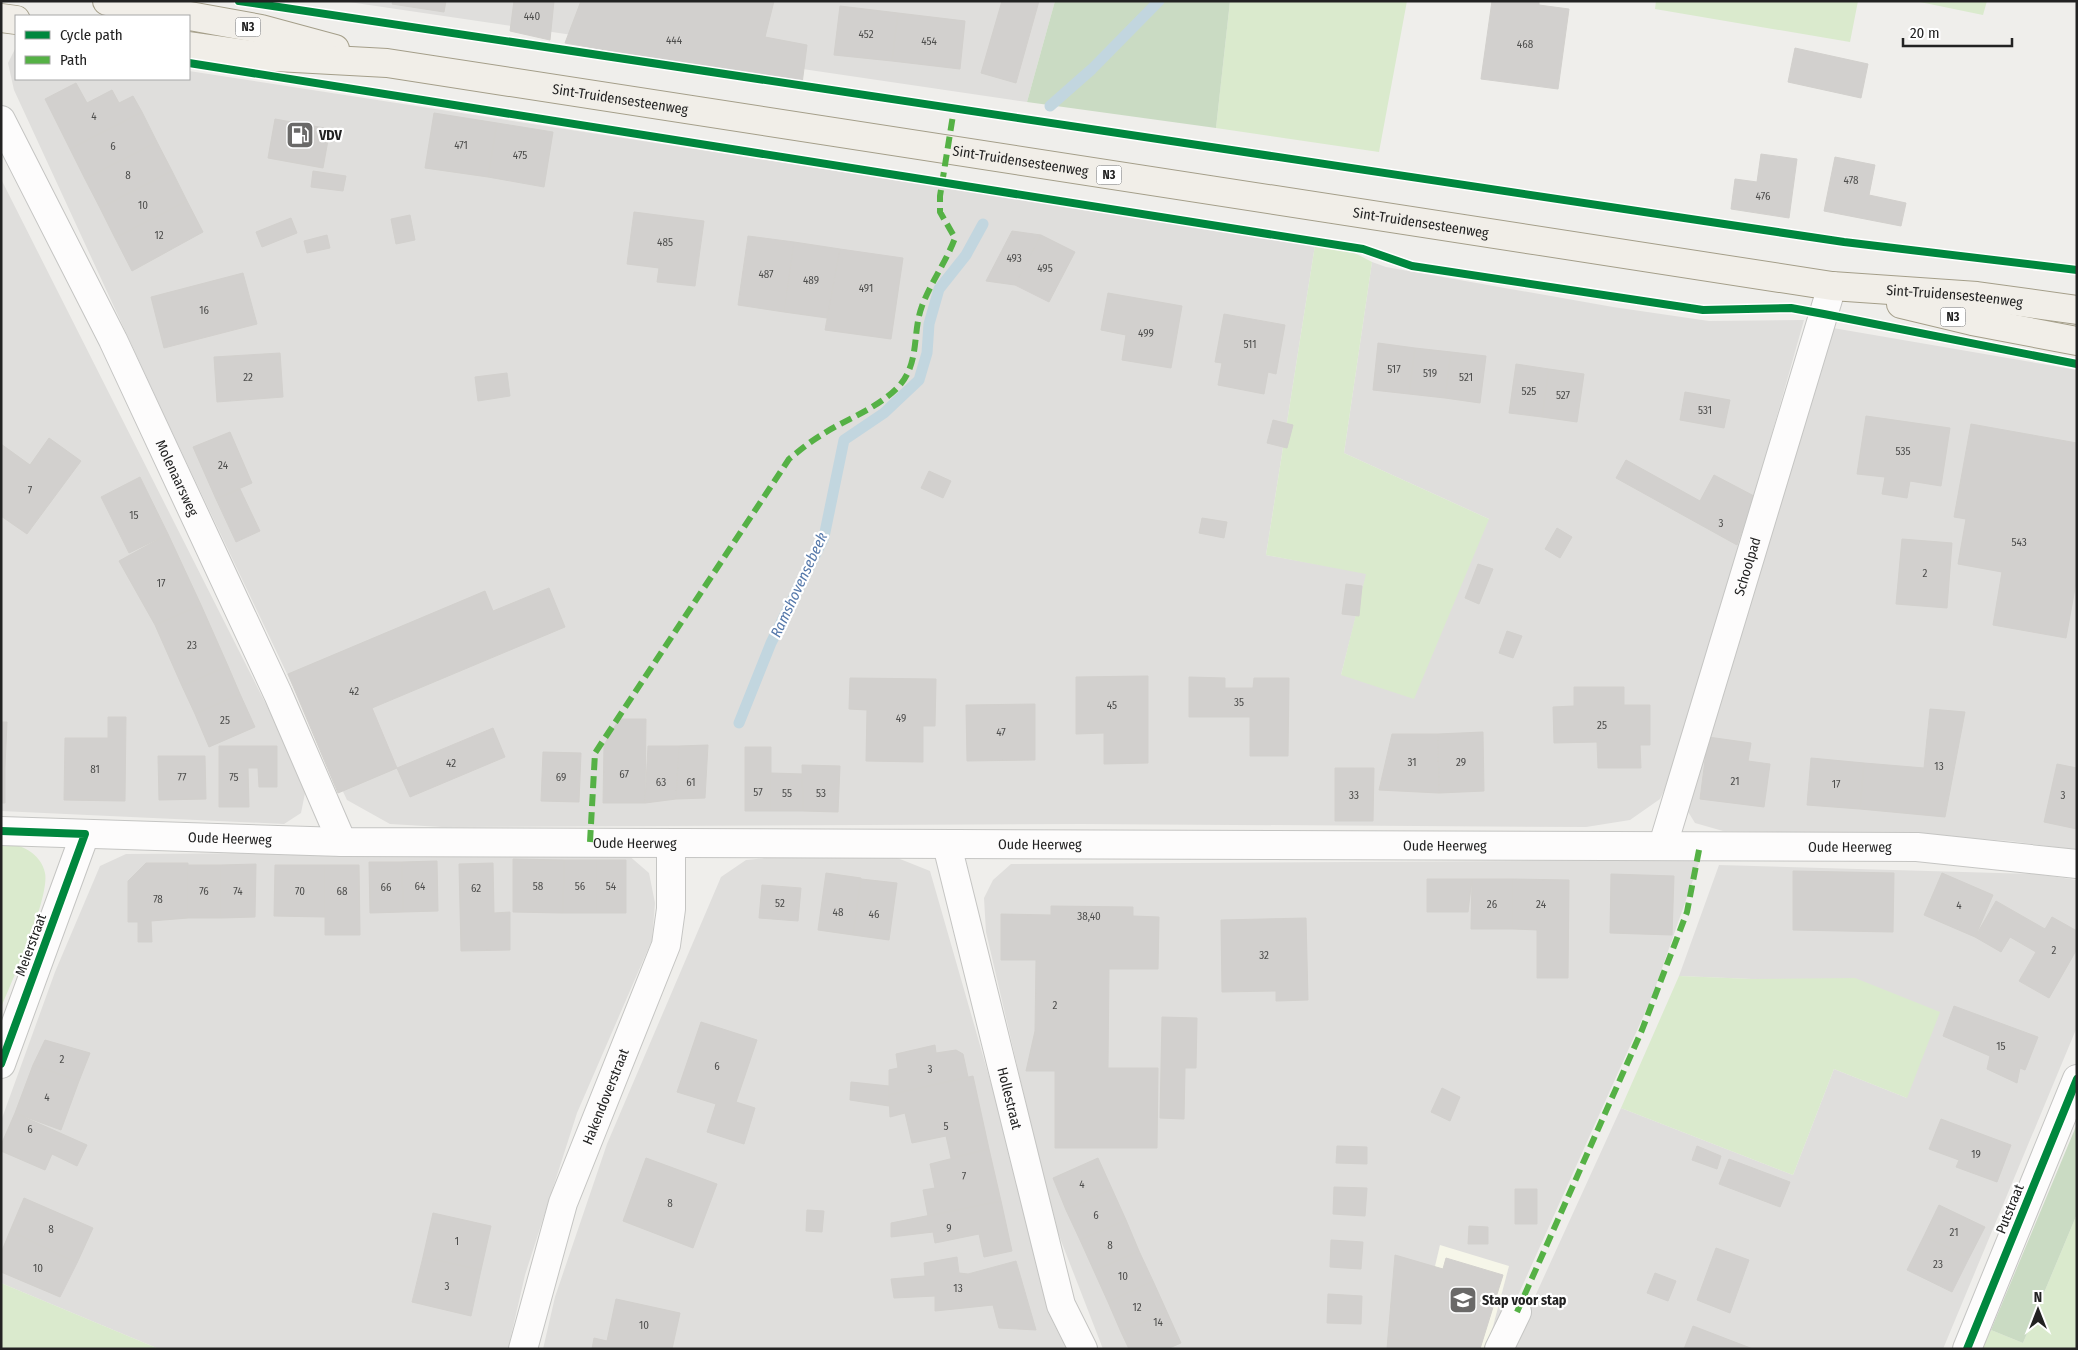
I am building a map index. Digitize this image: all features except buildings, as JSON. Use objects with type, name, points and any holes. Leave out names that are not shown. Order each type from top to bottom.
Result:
[{"type":"main road","name":"Sint-Truidensesteenweg","points":[[107,1],[184,15]]},
{"type":"main road","name":"Sint-Truidensesteenweg","points":[[190,16],[261,29],[387,62],[1832,286],[1977,296],[2077,310]]},
{"type":"main road","points":[[1,18],[15,20]]},
{"type":"main road","name":"Sint-Truidensesteenweg","points":[[190,46],[258,56],[387,62]]},
{"type":"main road","name":"Sint-Truidensesteenweg","points":[[1832,286],[1972,321],[2077,341]]},
{"type":"street","name":"Molenaarsweg","points":[[1,120],[113,340],[278,694],[342,842]]},
{"type":"street","name":"Schoolpad","points":[[1663,845],[1832,286]]},
{"type":"street","name":"Oude Heerweg","points":[[1,831],[342,842],[1917,847],[2077,864]]},
{"type":"street","name":"Meierstraat","points":[[1,1064],[85,834]]},
{"type":"street","name":"Hakendoverstraat","points":[[523,1349],[563,1203],[666,945],[671,909],[671,843]]},
{"type":"street","name":"Hollestraat","points":[[947,845],[1061,1305],[1083,1349]]},
{"type":"street","name":"Putstraat","points":[[1967,1349],[2077,1079]]},
{"type":"street","points":[[1499,1349],[1516,1312]]},
{"type":"shaded area","points":[[342,1],[1055,1],[1027,102]]},
{"type":"shaded area","points":[[15,49],[15,80],[190,80],[190,71],[1315,245],[1266,555],[1367,573],[1341,675],[1489,519],[1344,453],[1372,262],[1386,267],[1613,307],[1709,321],[1804,320],[1681,756],[1660,799],[1630,820],[1586,827],[1082,824],[442,827],[390,824],[347,800],[164,415],[14,90],[8,63]]},
{"type":"shaded area","points":[[1,179],[287,746],[305,793],[301,813],[284,824],[1,811]]},
{"type":"shaded area","points":[[1833,328],[2077,370],[2077,850],[2010,841],[1909,834],[1723,831],[1695,823],[1687,810]]},
{"type":"shaded area","points":[[606,851],[627,854],[649,873],[655,903],[652,940],[577,1113],[525,1275],[508,1349],[159,1349],[1,1283],[1,1121],[55,972],[100,866],[126,854]]},
{"type":"shaded area","points":[[833,851],[895,857],[930,871],[1000,1115],[1075,1349],[543,1349],[555,1297],[607,1144],[721,877],[746,860]]},
{"type":"shaded area","points":[[1700,860],[1652,997],[1494,1349],[1103,1349],[1053,1220],[986,932],[984,898],[993,880],[1011,864]]},
{"type":"shaded area","points":[[1719,865],[2037,874],[2077,880],[2077,1027],[1943,1349],[1511,1349],[1621,1108],[1793,1175],[1834,1069],[1907,1098],[1752,979],[1679,976]]},
{"type":"shaded area","name":"Stap voor stap","points":[[1440,1245],[1509,1266],[1487,1349],[1465,1349],[1419,1334]]},
{"type":"green space","points":[[1055,1],[1230,1],[1216,128],[1027,102]]},
{"type":"green space","points":[[1230,1],[1407,1],[1379,152],[1216,128]]},
{"type":"green space","points":[[1656,1],[1858,1],[1850,42],[1655,9]]},
{"type":"green space","points":[[1915,1],[1987,1],[1983,15]]},
{"type":"green space","points":[[1315,245],[1349,250],[1372,262],[1344,453],[1489,519],[1414,699],[1341,675],[1366,574],[1266,555]]},
{"type":"green space","points":[[1,843],[8,843],[29,850],[43,866],[45,885],[36,919],[1,1008]]},
{"type":"green space","points":[[1679,976],[1752,979],[1855,978],[1940,1012],[1907,1098],[1834,1069],[1793,1175],[1621,1108]]},
{"type":"green space","points":[[2077,1124],[2077,1214],[2023,1343],[1991,1330]]},
{"type":"green space","points":[[2077,1214],[2077,1349],[1981,1349],[1991,1330],[2023,1343]]},
{"type":"green space","points":[[1,1283],[159,1349],[1,1349]]},
{"type":"waterway","name":"Ramshovensebeek","points":[[1050,106],[1092,69],[1159,1]]},
{"type":"waterway","name":"Ramshovensebeek","points":[[739,723],[771,643],[824,537],[844,440],[884,413],[919,380],[927,353],[929,324],[939,289],[966,255],[983,224]]},
{"type":"marked path","points":[[590,842],[595,753],[789,459],[833,428],[883,400],[900,385],[906,376],[913,357],[922,306],[955,238],[940,212],[940,196],[954,109]]},
{"type":"marked path","points":[[1517,1312],[1642,1030],[1687,912],[1700,845]]},
{"type":"cycle path","points":[[239,1],[1844,242],[2077,270]]},
{"type":"cycle path","points":[[190,63],[1363,249],[1412,266],[1703,310],[1791,308],[2077,364]]},
{"type":"cycle path","points":[[1,831],[85,834],[1,1064]]},
{"type":"cycle path","points":[[1967,1349],[2077,1079]]},
{"type":"place","name":"VDV","points":[[300,135]]},
{"type":"place","name":"Stap voor stap","points":[[1463,1300]]}]
